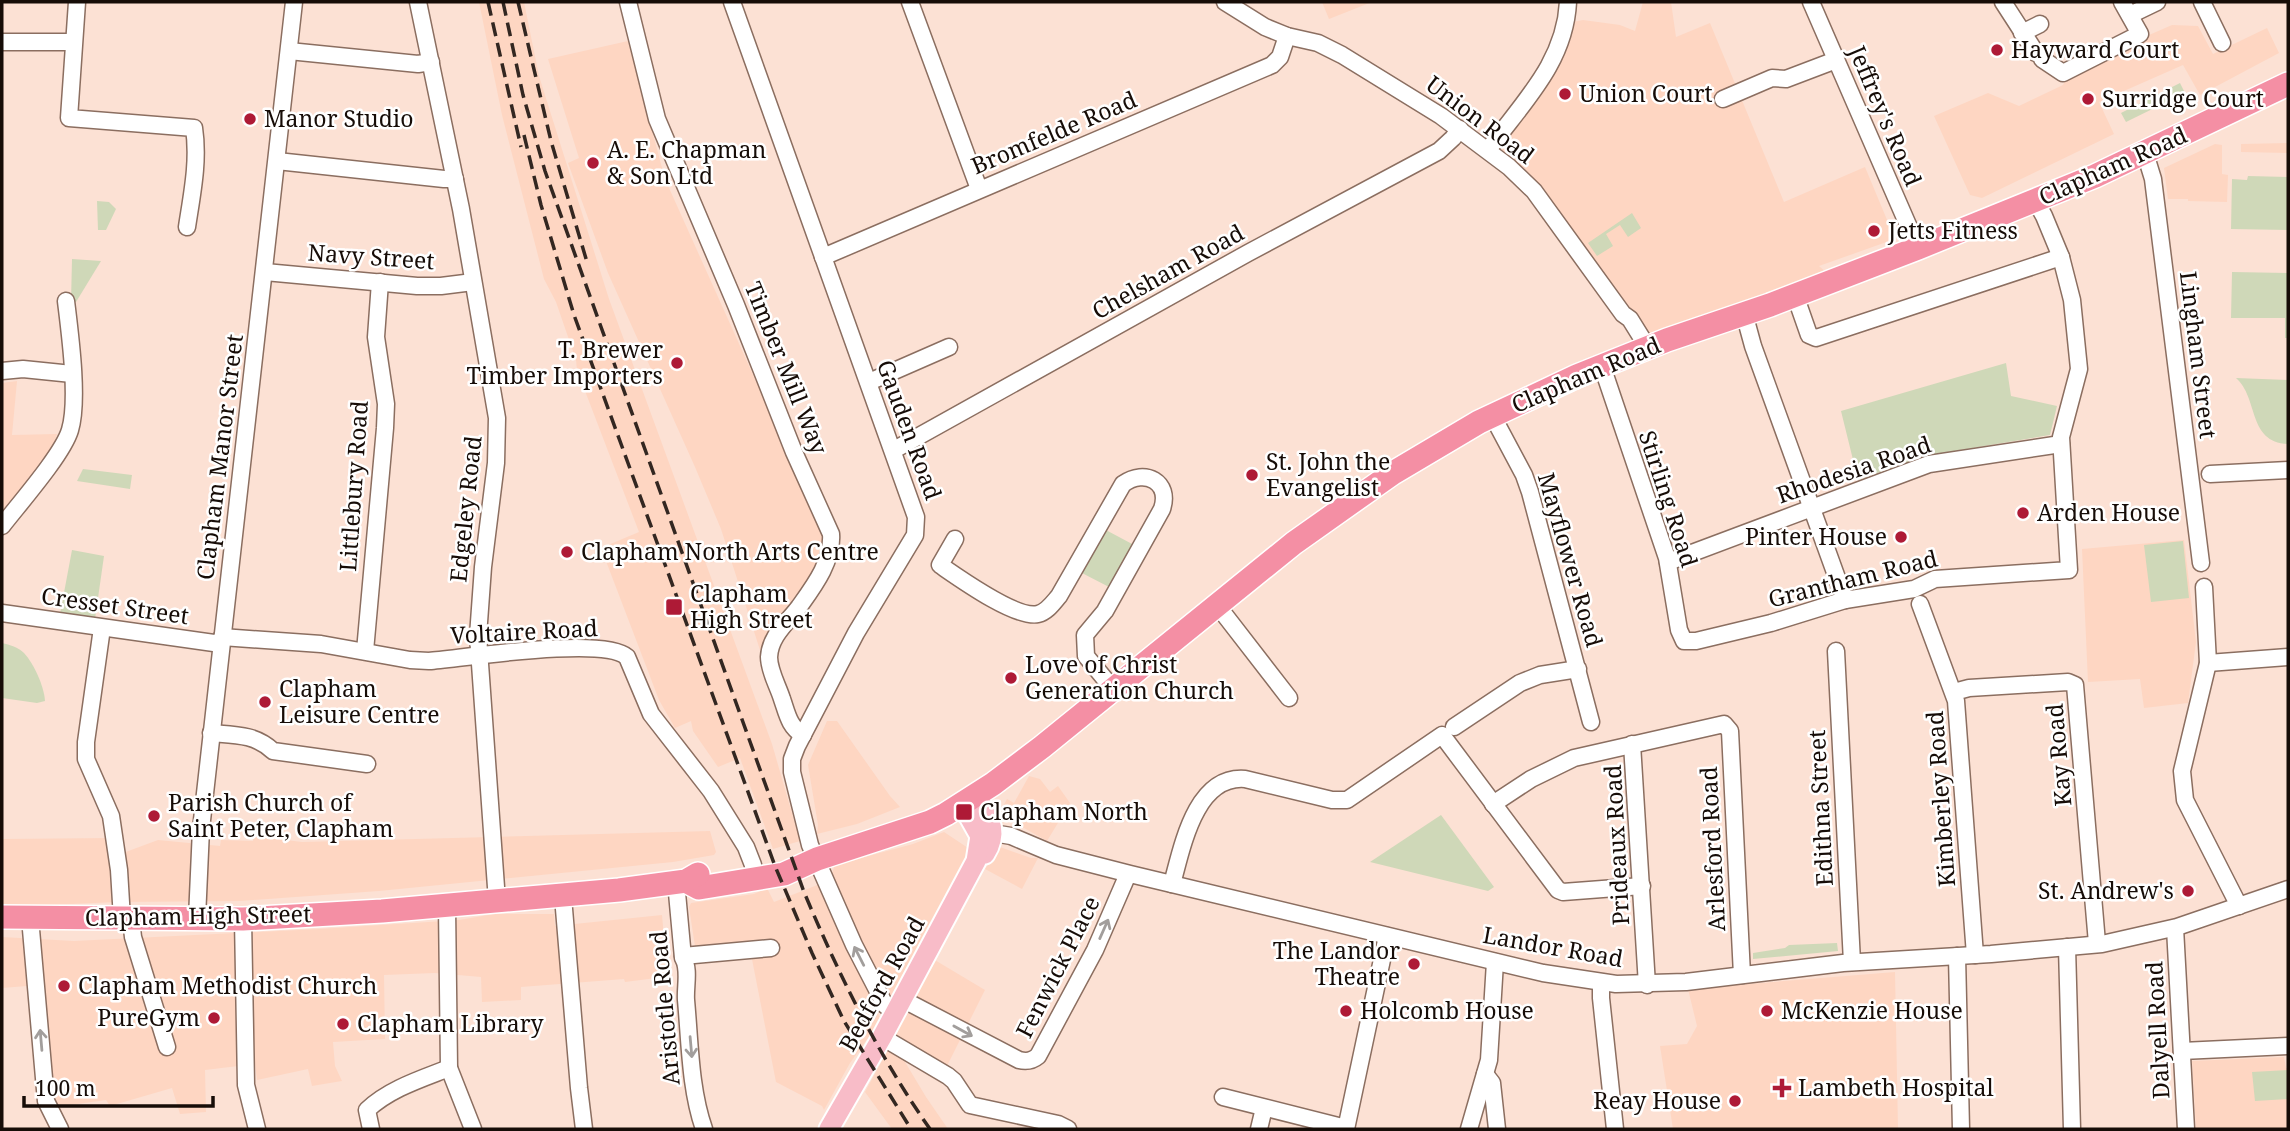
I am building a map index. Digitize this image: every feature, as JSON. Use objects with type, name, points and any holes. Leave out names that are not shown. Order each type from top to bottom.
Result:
[{"type":"highway","name":"Clapham Road","points":[[969,800],[1008,774],[1294,543],[1393,472],[1492,415],[1602,366],[1918,248],[2035,200],[2145,153],[2288,84]]},
{"type":"highway","name":"Clapham High Street","points":[[681,881],[699,888],[784,874],[817,859],[930,822],[969,800]]},
{"type":"highway","name":"Clapham High Street","points":[[2,917],[243,919],[447,906],[563,897],[681,881],[694,875],[752,865],[817,859]]},
{"type":"main road","points":[[969,800],[988,817],[993,833]]},
{"type":"main road","name":"Bedford Road","points":[[969,800],[980,836],[976,862]]},
{"type":"main road","name":"Bedford Road","points":[[829,1129],[976,862],[986,853],[993,833]]},
{"type":"street","points":[[77,2],[69,118],[194,128],[197,146],[187,227]]},
{"type":"street","name":"Clapham Manor Street","points":[[197,918],[201,829],[211,733],[294,2]]},
{"type":"street","name":"Edgeley Road","points":[[418,2],[455,179],[497,430],[496,463],[479,604],[478,656],[497,901]]},
{"type":"street","name":"Timber Mill Way","points":[[628,2],[657,119],[736,305],[794,453],[831,534],[832,544],[825,566],[799,607],[778,632],[770,653],[772,671],[793,729],[803,735]]},
{"type":"street","name":"Gauden Road","points":[[732,2],[916,517],[915,535],[856,633],[794,752],[792,765],[810,845],[854,945],[885,1005],[898,1006]]},
{"type":"street","points":[[910,2],[979,189]]},
{"type":"street","name":"Union Road","points":[[1225,2],[1251,20],[1287,36],[1331,48],[1460,129],[1488,150],[1534,191],[1623,314],[1630,319],[1648,348]]},
{"type":"street","points":[[1488,150],[1550,67],[1566,26],[1568,2]]},
{"type":"street","name":"Jeffrey's Road","points":[[1811,2],[1918,248]]},
{"type":"street","points":[[2003,2],[2039,56],[2063,73],[2140,34],[2126,8],[2157,2]]},
{"type":"street","points":[[2202,2],[2222,43]]},
{"type":"street","points":[[2022,33],[2040,24]]},
{"type":"street","name":"Bromfelde Road","points":[[823,257],[1272,65],[1280,57],[1287,36]]},
{"type":"street","points":[[2,42],[73,42]]},
{"type":"street","points":[[289,51],[418,64],[431,62]]},
{"type":"street","points":[[1723,99],[1772,78],[1786,79],[1836,60]]},
{"type":"street","name":"Chelsham Road","points":[[894,450],[1199,280],[1439,151],[1460,129]]},
{"type":"street","name":"Lingham Street","points":[[2145,153],[2154,179],[2202,474],[2201,563]]},
{"type":"street","points":[[277,161],[444,180],[455,179]]},
{"type":"street","name":"Grantham Road","points":[[1690,642],[1771,623],[1845,600],[1914,589],[1935,579],[2069,570],[2061,444],[2079,369],[2072,300],[2061,257],[2035,200]]},
{"type":"street","points":[[1795,295],[1809,335],[1816,338],[2061,257]]},
{"type":"street","name":"Navy Street","points":[[265,272],[441,286],[473,282]]},
{"type":"street","name":"Littlebury Road","points":[[365,651],[386,404],[376,337],[380,282]]},
{"type":"street","points":[[2,526],[70,431],[74,404],[66,302]]},
{"type":"street","points":[[1744,313],[1753,346],[1845,600]]},
{"type":"street","points":[[869,382],[949,347]]},
{"type":"street","name":"Stirling Road","points":[[1602,366],[1668,562],[1679,630],[1684,641],[1690,642]]},
{"type":"street","points":[[2,371],[23,369],[72,374]]},
{"type":"street","name":"Mayflower Road","points":[[1492,415],[1524,475],[1530,492],[1591,722]]},
{"type":"street","name":"Rhodesia Road","points":[[1668,562],[1929,464],[2061,444]]},
{"type":"street","points":[[2202,474],[2288,470]]},
{"type":"street","points":[[955,539],[940,565],[1001,603],[1034,614],[1040,613],[1049,608],[1059,596],[1123,484],[1132,477],[1144,476],[1157,483],[1164,492],[1162,509],[1105,611],[1085,635],[1086,656],[1113,689]]},
{"type":"street","points":[[2204,587],[2208,663],[2182,771],[2185,800],[2239,906]]},
{"type":"street","name":"Kimberley Road","points":[[1920,604],[1932,641],[1954,691],[1958,716],[1975,955]]},
{"type":"street","points":[[1217,605],[1289,698]]},
{"type":"street","name":"Cresset Street","points":[[2,613],[102,628],[222,640]]},
{"type":"street","points":[[102,628],[86,759],[111,816],[126,919],[167,1047]]},
{"type":"street","name":"Voltaire Road","points":[[222,640],[321,644],[429,661],[561,650],[598,649],[623,654],[627,657],[651,714],[710,791],[746,847],[752,865]]},
{"type":"street","name":"Edithna Street","points":[[1836,651],[1852,962]]},
{"type":"street","points":[[2208,663],[2288,657]]},
{"type":"street","points":[[1172,884],[1194,814],[1203,800],[1225,782],[1245,779],[1332,800],[1347,800],[1520,683],[1540,676],[1578,669]]},
{"type":"street","name":"Kay Road","points":[[1954,691],[2068,682],[2076,685],[2097,943]]},
{"type":"street","name":"Arlesford Road","points":[[1632,744],[1724,724],[1730,731],[1742,975]]},
{"type":"street","points":[[1448,731],[1493,804],[1558,890],[1563,892],[1642,886]]},
{"type":"street","points":[[211,733],[251,737],[262,741],[273,751],[367,764]]},
{"type":"street","points":[[1493,804],[1564,761],[1632,744]]},
{"type":"street","name":"Prideaux Road","points":[[1632,744],[1647,985]]},
{"type":"street","name":"Landor Road","points":[[993,833],[1010,836],[1056,855],[1128,874],[1495,962],[1601,983],[1647,985],[1852,962],[1975,955],[2097,943],[2175,928],[2288,889]]},
{"type":"street","name":"Fenwick Place","points":[[898,1006],[1019,1060],[1025,1062],[1034,1059],[1095,950],[1128,874]]},
{"type":"street","name":"Aristotle Road","points":[[681,881],[686,998],[695,1091],[704,1129]]},
{"type":"street","points":[[563,897],[584,1129]]},
{"type":"street","points":[[447,906],[449,1068],[473,1129]]},
{"type":"street","points":[[30,918],[46,1101],[60,1129]]},
{"type":"street","points":[[243,919],[245,1073],[257,1129]]},
{"type":"street","name":"Dalyell Road","points":[[2175,928],[2186,1129]]},
{"type":"street","points":[[1223,1097],[1346,1129],[1387,936]]},
{"type":"street","points":[[2067,947],[2072,1129]]},
{"type":"street","points":[[683,956],[771,948]]},
{"type":"street","points":[[1957,956],[1961,1129]]},
{"type":"street","points":[[1485,1073],[1492,1083],[1497,1128],[1470,1126],[1492,1039],[1495,962]]},
{"type":"street","points":[[1601,983],[1615,1129]]},
{"type":"street","points":[[882,1037],[948,1076],[970,1105],[1058,1124],[1068,1129]]},
{"type":"street","points":[[2182,1051],[2288,1046]]},
{"type":"street","points":[[371,1129],[367,1110],[374,1104],[409,1083],[449,1068]]},
{"type":"street","points":[[1259,1129],[1264,1108]]},
{"type":"shaded area","points":[[479,2],[524,2],[539,76],[609,299],[772,744],[800,841],[773,849],[740,758],[718,767],[693,731],[691,721],[675,728],[659,700],[601,548],[639,532],[577,370],[556,302],[544,279],[502,115]]},
{"type":"shaded area","points":[[1322,2],[1372,2],[1329,19]]},
{"type":"shaded area","points":[[1643,2],[1671,2],[1676,37],[1710,23],[1784,202],[1865,167],[1895,239],[1819,266],[1827,273],[1645,337],[1535,180],[1502,150],[1502,137],[1573,22],[1583,20],[1620,25],[1635,31]]},
{"type":"shaded area","points":[[2172,25],[2198,26],[2213,54],[2267,28],[2279,53],[2200,95],[2183,65],[2099,102],[2114,134],[1982,198],[1970,195],[1934,116],[1988,93],[2019,106],[2063,85],[2069,70]]},
{"type":"shaded area","points":[[628,41],[665,179],[820,524],[824,542],[818,565],[760,650],[721,529],[608,273],[568,163],[579,158],[548,59]]},
{"type":"shaded area","points":[[2288,143],[2288,153],[2241,152],[2241,144]]},
{"type":"shaded area","points":[[2215,144],[2222,145],[2222,174],[2228,175],[2227,202],[2168,199],[2164,168]]},
{"type":"shaded area","points":[[17,381],[12,435],[57,434],[52,450],[2,515],[2,383]]},
{"type":"shaded area","points":[[2184,540],[2196,642],[2188,703],[2144,708],[2140,679],[2088,682],[2082,549]]},
{"type":"shaded area","points":[[827,721],[837,721],[900,807],[857,824],[817,834],[818,825],[808,765]]},
{"type":"shaded area","points":[[1029,776],[1040,779],[1050,792],[1058,786],[1070,803],[1047,841],[1008,819],[1007,814],[1001,810],[1007,799],[1014,803]]},
{"type":"shaded area","points":[[710,831],[716,852],[714,855],[673,862],[379,891],[240,901],[2,905],[2,839],[111,838],[123,853],[158,840],[220,846],[221,840],[253,841],[254,836],[302,842]]},
{"type":"shaded area","points":[[944,832],[971,850],[974,858],[918,950],[985,990],[946,1068],[900,1041],[892,1032],[884,993],[831,876],[835,865],[913,844]]},
{"type":"shaded area","points":[[1000,847],[1038,858],[1022,889],[985,869]]},
{"type":"shaded area","points":[[820,884],[881,1020],[850,1063],[824,1110],[822,1106],[776,1082],[750,949],[696,953],[689,907],[691,903],[754,894],[767,888],[774,902]]},
{"type":"shaded area","points":[[494,914],[554,914],[555,926],[662,915],[667,972],[672,976],[625,982],[624,979],[521,987],[521,1000],[482,1002],[481,977],[435,973],[384,975],[385,1039],[333,1042],[335,1066],[342,1081],[312,1086],[308,1069],[257,1080],[255,1064],[205,1070],[206,1112],[180,1114],[172,1088],[110,1106],[106,1100],[49,1108],[39,985],[2,988],[2,937],[74,941],[459,920]]},
{"type":"shaded area","name":"Lambeth Hospital","points":[[1895,972],[1898,1129],[1673,1129],[1660,1046],[1687,1044],[1697,1026],[1688,989]]},
{"type":"shaded area","points":[[888,1050],[902,1057],[948,1129],[892,1129],[865,1092]]},
{"type":"shaded area","points":[[2284,1057],[2288,1068],[2288,1129],[2196,1129],[2192,1061]]},
{"type":"green space","points":[[2180,83],[2185,93],[2126,122],[2121,113]]},
{"type":"green space","points":[[2248,176],[2288,177],[2288,230],[2231,229],[2232,179],[2247,180]]},
{"type":"green space","points":[[97,201],[109,202],[116,209],[106,230],[98,230]]},
{"type":"green space","points":[[1632,213],[1641,228],[1628,237],[1620,225],[1606,234],[1613,246],[1597,256],[1588,243]]},
{"type":"green space","points":[[72,259],[101,261],[76,302],[71,302]]},
{"type":"green space","points":[[2232,272],[2288,273],[2288,338],[2285,338],[2285,318],[2231,318]]},
{"type":"green space","points":[[2006,363],[2011,396],[2057,406],[2050,435],[1924,456],[1858,480],[1841,411]]},
{"type":"green space","points":[[2236,378],[2288,380],[2288,444],[2266,436],[2255,418],[2243,386]]},
{"type":"green space","points":[[83,469],[132,475],[130,489],[77,481]]},
{"type":"green space","points":[[1104,529],[1134,545],[1111,588],[1080,572]]},
{"type":"green space","points":[[2183,541],[2189,598],[2151,602],[2144,545]]},
{"type":"green space","points":[[72,550],[104,556],[95,619],[60,614]]},
{"type":"green space","points":[[2,643],[19,649],[28,658],[41,682],[45,701],[37,703],[2,698]]},
{"type":"green space","points":[[1441,815],[1494,887],[1488,891],[1370,862]]},
{"type":"green space","points":[[1837,943],[1838,951],[1753,959],[1753,953],[1789,945]]},
{"type":"green space","points":[[2288,1070],[2288,1099],[2255,1101],[2252,1072]]},
{"type":"railway","points":[[488,2],[521,147]]},
{"type":"railway","points":[[503,2],[523,95],[545,171],[804,892],[861,1014],[893,1072],[930,1129]]},
{"type":"railway","points":[[518,2],[551,141],[587,262]]},
{"type":"railway","points":[[524,135],[541,205],[574,315],[775,866],[844,1021],[911,1129]]},
{"type":"place","name":"Hayward Court","points":[[1997,50]]},
{"type":"place","name":"Union Court","points":[[1565,94]]},
{"type":"place","name":"Surridge Court","points":[[2088,99]]},
{"type":"place","name":"Manor Studio","points":[[250,119]]},
{"type":"place","name":"A. E. Chapman & Son Ltd","points":[[593,163]]},
{"type":"place","name":"Jetts Fitness","points":[[1874,231]]},
{"type":"place","name":"T. Brewer Timber Importers","points":[[677,363]]},
{"type":"place","name":"St. John the Evangelist","points":[[1252,475]]},
{"type":"place","name":"Arden House","points":[[2023,513]]},
{"type":"place","name":"Pinter House","points":[[1901,537]]},
{"type":"place","name":"Clapham North Arts Centre","points":[[567,552]]},
{"type":"place","name":"Clapham High Street","points":[[674,607]]},
{"type":"place","name":"Love of Christ Generation Church","points":[[1011,678]]},
{"type":"place","name":"Clapham Leisure Centre","points":[[265,702]]},
{"type":"place","name":"Clapham North","points":[[964,812]]},
{"type":"place","name":"Parish Church of Saint Peter, Clapham","points":[[154,816]]},
{"type":"place","name":"St. Andrew's","points":[[2188,891]]},
{"type":"place","name":"The Landor Theatre","points":[[1414,964]]},
{"type":"place","name":"Clapham Methodist Church","points":[[64,986]]},
{"type":"place","name":"Holcomb House","points":[[1346,1011]]},
{"type":"place","name":"McKenzie House","points":[[1767,1011]]},
{"type":"place","name":"PureGym","points":[[214,1018]]},
{"type":"place","name":"Clapham Library","points":[[343,1024]]},
{"type":"place","name":"Lambeth Hospital","points":[[1782,1088]]},
{"type":"place","name":"Reay House","points":[[1735,1101]]}]
